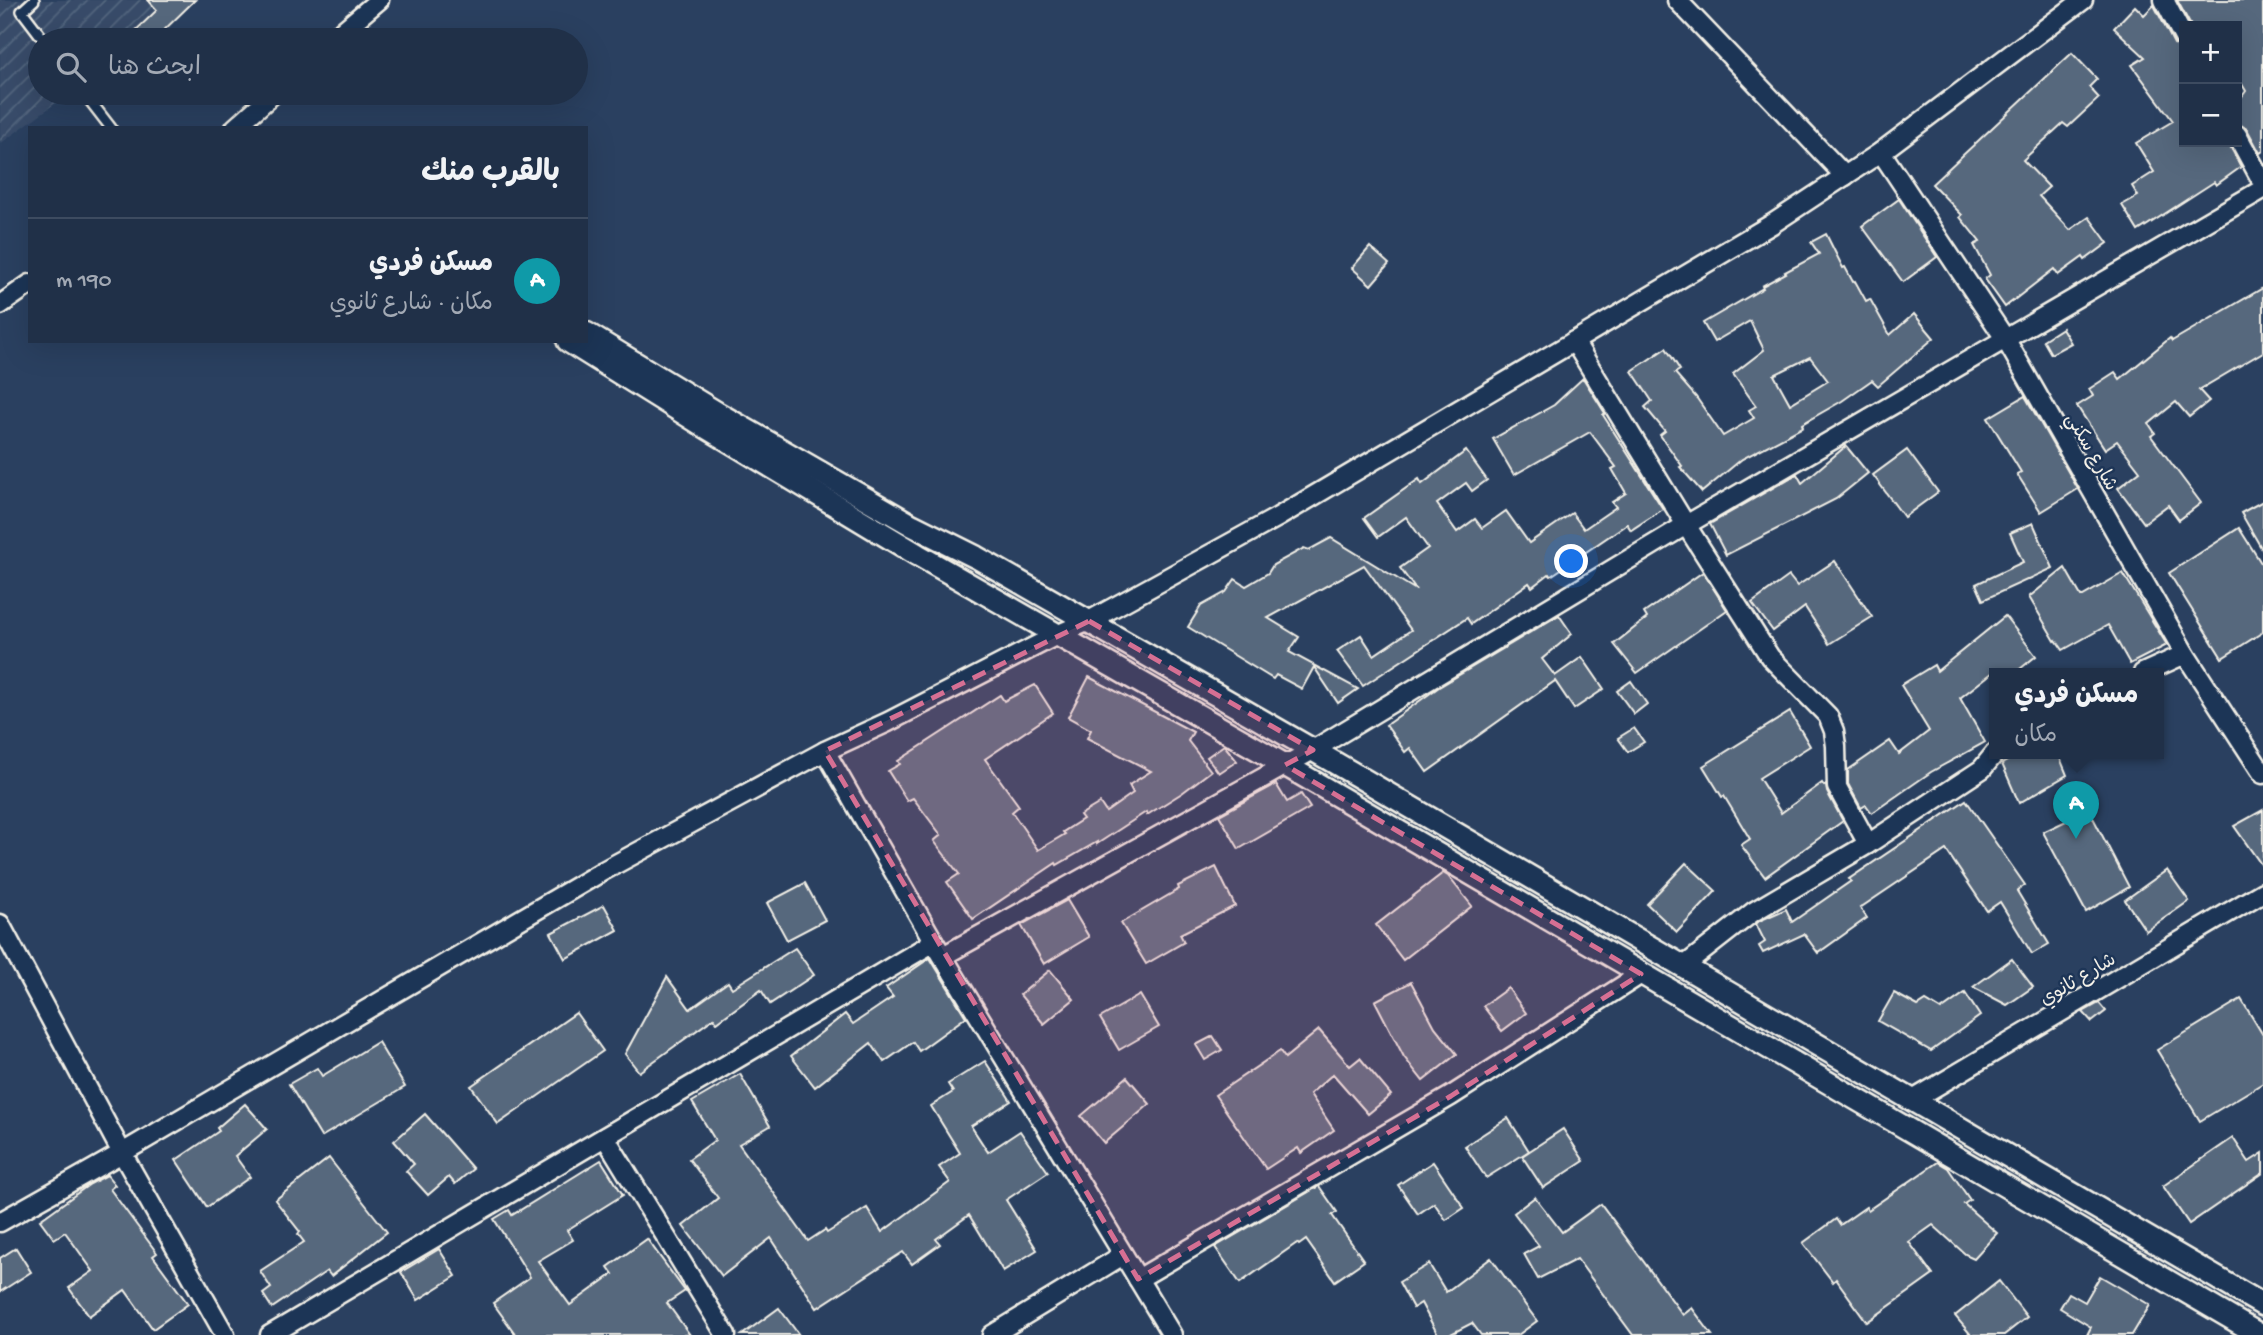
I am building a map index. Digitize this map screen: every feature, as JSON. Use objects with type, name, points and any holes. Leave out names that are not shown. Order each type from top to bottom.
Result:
[{"type":"street","points":[[345,28],[379,0]]},
{"type":"street","points":[[1677,0],[1845,176]]},
{"type":"street","points":[[0,1222],[603,871],[825,751],[1089,621],[1278,517],[1772,224],[1881,152],[2083,0]]},
{"type":"street","points":[[2164,0],[2179,28]]},
{"type":"street","points":[[237,126],[261,105]]},
{"type":"street","points":[[2242,144],[2263,183]]},
{"type":"street","name":"شارع سكني","points":[[1881,152],[2006,340],[2185,654],[2263,774]]},
{"type":"street","points":[[273,1334],[606,1137],[939,949],[1313,750],[1685,525],[2263,189]]},
{"type":"street","points":[[0,305],[28,285]]},
{"type":"street","points":[[588,334],[719,414],[888,511],[1089,621],[1684,965],[2263,1305]]},
{"type":"street","points":[[1574,341],[1685,525],[1770,657],[1828,716],[1836,746],[1837,787],[1868,844]]},
{"type":"street","points":[[571,343],[918,555],[1285,765],[2260,1335]]},
{"type":"street","points":[[2154,668],[2185,654]]},
{"type":"street","points":[[825,751],[939,949],[1172,1335]]},
{"type":"street","points":[[1684,965],[1753,912],[1868,844],[1982,769],[1990,759]]},
{"type":"street","name":"شارع ثانوي","points":[[1913,1100],[2263,892]]},
{"type":"street","points":[[0,924],[122,1153],[225,1335]]},
{"type":"street","points":[[1138,1279],[1451,1096],[1641,974]]},
{"type":"street","points":[[606,1137],[726,1335]]},
{"type":"street","points":[[992,1335],[1123,1255]]},
{"type":"lane","points":[[34,0],[22,11],[35,28]]},
{"type":"lane","points":[[93,105],[109,126]]},
{"type":"highlighted area","points":[[1089,621],[1313,750],[1285,765],[1641,974],[1451,1096],[1138,1279],[825,751]]},
{"type":"shaded area","points":[[0,0],[194,0],[156,28],[28,28],[28,105],[53,105],[0,144]]},
{"type":"building","points":[[148,0],[195,0],[166,28],[138,28],[157,10]]},
{"type":"building","points":[[2177,0],[2263,0],[2263,151],[2260,153],[2247,129],[2242,126],[2242,96],[2246,91],[2242,84],[2242,21],[2188,21]]},
{"type":"building","points":[[2154,5],[2174,44],[2179,46],[2179,147],[2231,147],[2241,167],[2138,231],[2122,205],[2138,196],[2132,186],[2154,172],[2136,143],[2173,121],[2132,65],[2145,57],[2114,28],[2135,6],[2144,15]]},
{"type":"building","points":[[2072,53],[2097,79],[2089,87],[2099,98],[2068,127],[2063,123],[2023,160],[2049,187],[2039,196],[2070,230],[2089,217],[2108,243],[2058,275],[2054,269],[2005,307],[1985,279],[1990,275],[1974,245],[1980,242],[1960,217],[1962,215],[1932,184]]},
{"type":"building","points":[[1899,199],[1937,257],[1903,282],[1862,226]]},
{"type":"building","points":[[1826,234],[1843,268],[1845,267],[1853,282],[1855,281],[1866,301],[1870,299],[1890,335],[1914,314],[1934,338],[1878,386],[1872,380],[1802,424],[1803,427],[1742,459],[1702,492],[1680,467],[1682,466],[1660,435],[1665,431],[1645,407],[1652,401],[1632,371],[1666,348],[1680,370],[1675,373],[1696,397],[1723,436],[1754,418],[1749,410],[1756,406],[1733,374],[1764,350],[1750,321],[1714,342],[1703,323],[1819,254],[1811,242]],"holes":[[[1810,357],[1828,381],[1790,404],[1774,375]]]},
{"type":"building","points":[[1370,247],[1389,264],[1371,285],[1352,268]]},
{"type":"building","points":[[2263,288],[2263,352],[2199,390],[2209,401],[2189,417],[2176,402],[2149,424],[2155,433],[2151,436],[2201,503],[2179,520],[2168,505],[2144,523],[2118,488],[2140,471],[2117,441],[2105,449],[2077,406],[2093,396],[2089,389],[2115,372],[2120,379],[2170,338],[2172,341]]},
{"type":"building","points":[[2062,328],[2071,343],[2051,354],[2043,340]]},
{"type":"building","points":[[1583,378],[1605,413],[1603,415],[1663,509],[1631,530],[1627,524],[1551,576],[1549,574],[1532,587],[1529,583],[1471,624],[1467,618],[1363,686],[1337,651],[1361,635],[1374,655],[1411,630],[1364,565],[1268,618],[1299,637],[1289,652],[1358,689],[1338,703],[1314,667],[1302,689],[1276,675],[1273,679],[1188,627],[1201,606],[1226,592],[1235,579],[1246,586],[1268,573],[1273,565],[1304,548],[1309,550],[1331,538],[1416,590],[1400,568],[1428,548],[1406,517],[1378,537],[1364,518],[1419,479],[1422,484],[1466,451],[1487,480],[1472,491],[1466,483],[1437,504],[1457,532],[1475,519],[1482,528],[1506,511],[1529,543],[1572,513],[1584,529],[1616,507],[1612,502],[1626,493],[1612,469],[1616,467],[1590,432],[1514,475],[1493,439],[1554,405]]},
{"type":"building","points":[[2025,396],[2078,489],[2041,512],[2017,474],[2021,472],[1988,418]]},
{"type":"building","points":[[1846,446],[1868,473],[1836,499],[1726,555],[1710,524],[1797,474],[1802,483]]},
{"type":"building","points":[[1907,450],[1938,492],[1904,517],[1873,475]]},
{"type":"building","points":[[2263,501],[2263,551],[2241,513]]},
{"type":"building","points":[[2033,523],[2053,568],[1983,600],[1976,584],[2023,562],[2010,533]]},
{"type":"building","points":[[2239,528],[2263,566],[2263,632],[2222,658],[2169,573]]},
{"type":"building","points":[[1835,561],[1872,617],[1829,644],[1805,607],[1773,631],[1752,603],[1789,576],[1797,586]]},
{"type":"building","points":[[2065,568],[2081,596],[2123,573],[2167,645],[2130,664],[2108,625],[2063,650],[2029,597]]},
{"type":"building","points":[[1703,572],[1727,610],[1637,673],[1614,644],[1647,618],[1644,613]]},
{"type":"building","points":[[1559,615],[1572,634],[1542,659],[1555,676],[1582,657],[1604,689],[1574,709],[1555,681],[1427,772],[1410,748],[1405,752],[1386,725],[1439,687]]},
{"type":"building","points":[[2005,616],[2036,656],[2021,668],[1989,668],[1989,675],[1960,698],[1985,742],[1931,772],[1872,813],[1866,805],[1861,808],[1848,784],[1848,770],[1890,741],[1899,754],[1929,731],[1901,685],[1934,665],[1937,671]]},
{"type":"building","points":[[1089,677],[1193,732],[1188,741],[1211,771],[1147,815],[1146,812],[1097,844],[1057,865],[1056,863],[973,919],[947,882],[959,874],[934,841],[941,835],[913,798],[907,801],[888,771],[900,764],[898,761],[1000,695],[1004,701],[1035,685],[1053,713],[985,759],[1019,806],[1012,812],[1038,850],[1065,834],[1063,832],[1083,819],[1080,815],[1100,803],[1106,812],[1133,793],[1129,785],[1151,771],[1087,738],[1091,730],[1068,717]]},
{"type":"building","points":[[1631,681],[1647,704],[1634,714],[1617,691]]},
{"type":"building","points":[[1790,712],[1810,746],[1759,778],[1781,813],[1822,783],[1826,785],[1843,821],[1765,877],[1741,845],[1750,839],[1703,766]]},
{"type":"building","points":[[1634,728],[1644,742],[1628,752],[1618,738]]},
{"type":"building","points":[[1224,745],[1237,761],[1219,773],[1207,757]]},
{"type":"building","points":[[2011,759],[2060,759],[2067,775],[2019,803],[2002,764]]},
{"type":"building","points":[[1276,784],[1287,802],[1301,794],[1310,808],[1239,849],[1219,815]]},
{"type":"building","points":[[1966,800],[2025,885],[2017,891],[2049,944],[2032,954],[2000,902],[1987,911],[1946,850],[1860,908],[1867,918],[1818,953],[1804,934],[1763,953],[1759,946],[1765,942],[1756,924],[1759,921],[1786,909],[1792,922],[1851,881],[1849,879]]},
{"type":"building","points":[[2089,810],[2129,887],[2086,912],[2043,832]]},
{"type":"building","points":[[2263,810],[2263,867],[2234,826]]},
{"type":"building","points":[[1686,863],[1716,891],[1677,932],[1647,904]]},
{"type":"building","points":[[1216,867],[1235,906],[1180,934],[1184,942],[1146,964],[1121,923],[1179,889],[1178,886]]},
{"type":"building","points":[[2167,870],[2189,901],[2146,931],[2125,900]]},
{"type":"building","points":[[1443,873],[1472,906],[1403,960],[1376,925]]},
{"type":"building","points":[[805,883],[825,920],[787,940],[767,903]]},
{"type":"building","points":[[1067,900],[1089,937],[1044,964],[1021,925]]},
{"type":"building","points":[[604,905],[618,930],[565,959],[551,933]]},
{"type":"building","points":[[795,948],[814,975],[770,1004],[761,990],[717,1022],[714,1018],[639,1072],[625,1054],[667,977],[690,1009],[728,982],[732,988]]},
{"type":"building","points":[[930,958],[966,1017],[919,1051],[913,1042],[884,1062],[871,1043],[815,1087],[791,1056],[845,1014],[853,1024],[893,997],[886,988]]},
{"type":"building","points":[[2012,959],[2033,987],[2007,1005],[1973,987]]},
{"type":"building","points":[[1050,970],[1074,999],[1044,1024],[1020,995]]},
{"type":"building","points":[[1411,982],[1435,1027],[1457,1054],[1423,1081],[1404,1057],[1375,1001]]},
{"type":"building","points":[[1508,988],[1526,1013],[1502,1031],[1483,1006]]},
{"type":"building","points":[[1894,993],[1918,1006],[1926,1001],[1941,1010],[1965,993],[1980,1016],[1931,1051],[1878,1021]]},
{"type":"building","points":[[1140,995],[1159,1027],[1119,1050],[1100,1018]]},
{"type":"building","points":[[2241,999],[2263,1035],[2263,1083],[2200,1121],[2157,1050]]},
{"type":"building","points":[[2099,1003],[2106,1011],[2092,1022],[2083,1012]]},
{"type":"building","points":[[576,1013],[603,1051],[498,1124],[471,1086]]},
{"type":"building","points":[[1319,1030],[1350,1066],[1360,1058],[1391,1095],[1368,1114],[1333,1074],[1310,1094],[1334,1130],[1301,1153],[1298,1148],[1266,1169],[1215,1095],[1280,1051],[1285,1058]]},
{"type":"building","points":[[1213,1036],[1222,1050],[1205,1060],[1196,1045]]},
{"type":"building","points":[[378,1042],[405,1087],[321,1137],[289,1084],[317,1068],[322,1076]]},
{"type":"building","points":[[985,1061],[1011,1101],[971,1126],[988,1152],[1020,1131],[1048,1172],[1006,1200],[1037,1250],[1003,1271],[969,1215],[936,1239],[940,1244],[912,1264],[903,1252],[817,1308],[771,1238],[722,1276],[683,1226],[718,1198],[689,1159],[715,1140],[692,1102],[740,1074],[770,1126],[739,1144],[808,1241],[825,1230],[827,1233],[867,1208],[882,1232],[950,1182],[939,1167],[960,1153],[931,1106],[953,1092],[948,1084]]},
{"type":"building","points":[[1127,1077],[1150,1104],[1104,1143],[1081,1116]]},
{"type":"building","points":[[245,1104],[267,1129],[235,1156],[250,1177],[207,1207],[176,1160],[219,1131],[217,1128]]},
{"type":"building","points":[[425,1114],[473,1169],[455,1184],[449,1177],[428,1195],[406,1171],[414,1164],[394,1141]]},
{"type":"building","points":[[1508,1118],[1529,1151],[1486,1178],[1465,1146]]},
{"type":"building","points":[[1563,1129],[1584,1161],[1543,1188],[1522,1156]]},
{"type":"building","points":[[2233,1138],[2249,1162],[2263,1153],[2263,1173],[2189,1224],[2163,1186]]},
{"type":"building","points":[[329,1158],[387,1232],[331,1276],[327,1271],[272,1308],[263,1294],[271,1288],[260,1271],[304,1242],[298,1234],[300,1232],[275,1200]]},
{"type":"building","points":[[601,1160],[623,1195],[567,1230],[573,1240],[538,1261],[570,1305],[613,1274],[608,1267],[647,1239],[685,1291],[667,1303],[690,1335],[516,1335],[493,1303],[530,1277],[494,1219],[509,1210],[512,1215]]},
{"type":"building","points":[[1433,1162],[1464,1208],[1446,1220],[1434,1203],[1418,1214],[1398,1185]]},
{"type":"building","points":[[1938,1162],[1948,1168],[1970,1200],[1964,1204],[1997,1233],[1974,1258],[1965,1254],[1933,1225],[1909,1242],[1933,1275],[1867,1322],[1836,1279],[1833,1282],[1803,1243],[1836,1219],[1840,1225],[1866,1207],[1868,1210]]},
{"type":"building","points":[[107,1175],[115,1185],[110,1189],[157,1253],[153,1256],[188,1304],[153,1329],[125,1290],[89,1316],[69,1288],[93,1271],[65,1232],[54,1239],[40,1220]]},
{"type":"building","points":[[1319,1186],[1337,1212],[1332,1215],[1364,1261],[1335,1281],[1306,1240],[1299,1245],[1297,1243],[1240,1283],[1215,1247]]},
{"type":"building","points":[[1535,1197],[1562,1232],[1601,1204],[1683,1315],[1692,1308],[1712,1335],[1633,1335],[1577,1259],[1538,1279],[1524,1254],[1539,1246],[1514,1213]]},
{"type":"building","points":[[16,1248],[31,1272],[0,1292],[0,1258]]},
{"type":"building","points":[[439,1249],[456,1276],[418,1300],[401,1272]]},
{"type":"building","points":[[1491,1258],[1537,1321],[1518,1335],[1481,1335],[1472,1323],[1449,1335],[1438,1335],[1421,1303],[1413,1308],[1399,1282],[1429,1264],[1446,1292]]},
{"type":"building","points":[[2100,1276],[2150,1305],[2132,1335],[2087,1335],[2091,1327],[2060,1308],[2069,1293],[2085,1302]]},
{"type":"building","points":[[1999,1281],[2027,1317],[2004,1335],[1971,1335],[1955,1316]]},
{"type":"building","points":[[779,1308],[799,1335],[742,1335]]},
{"type":"place","name":"مسكن فردي","points":[[2076,839]]}]
